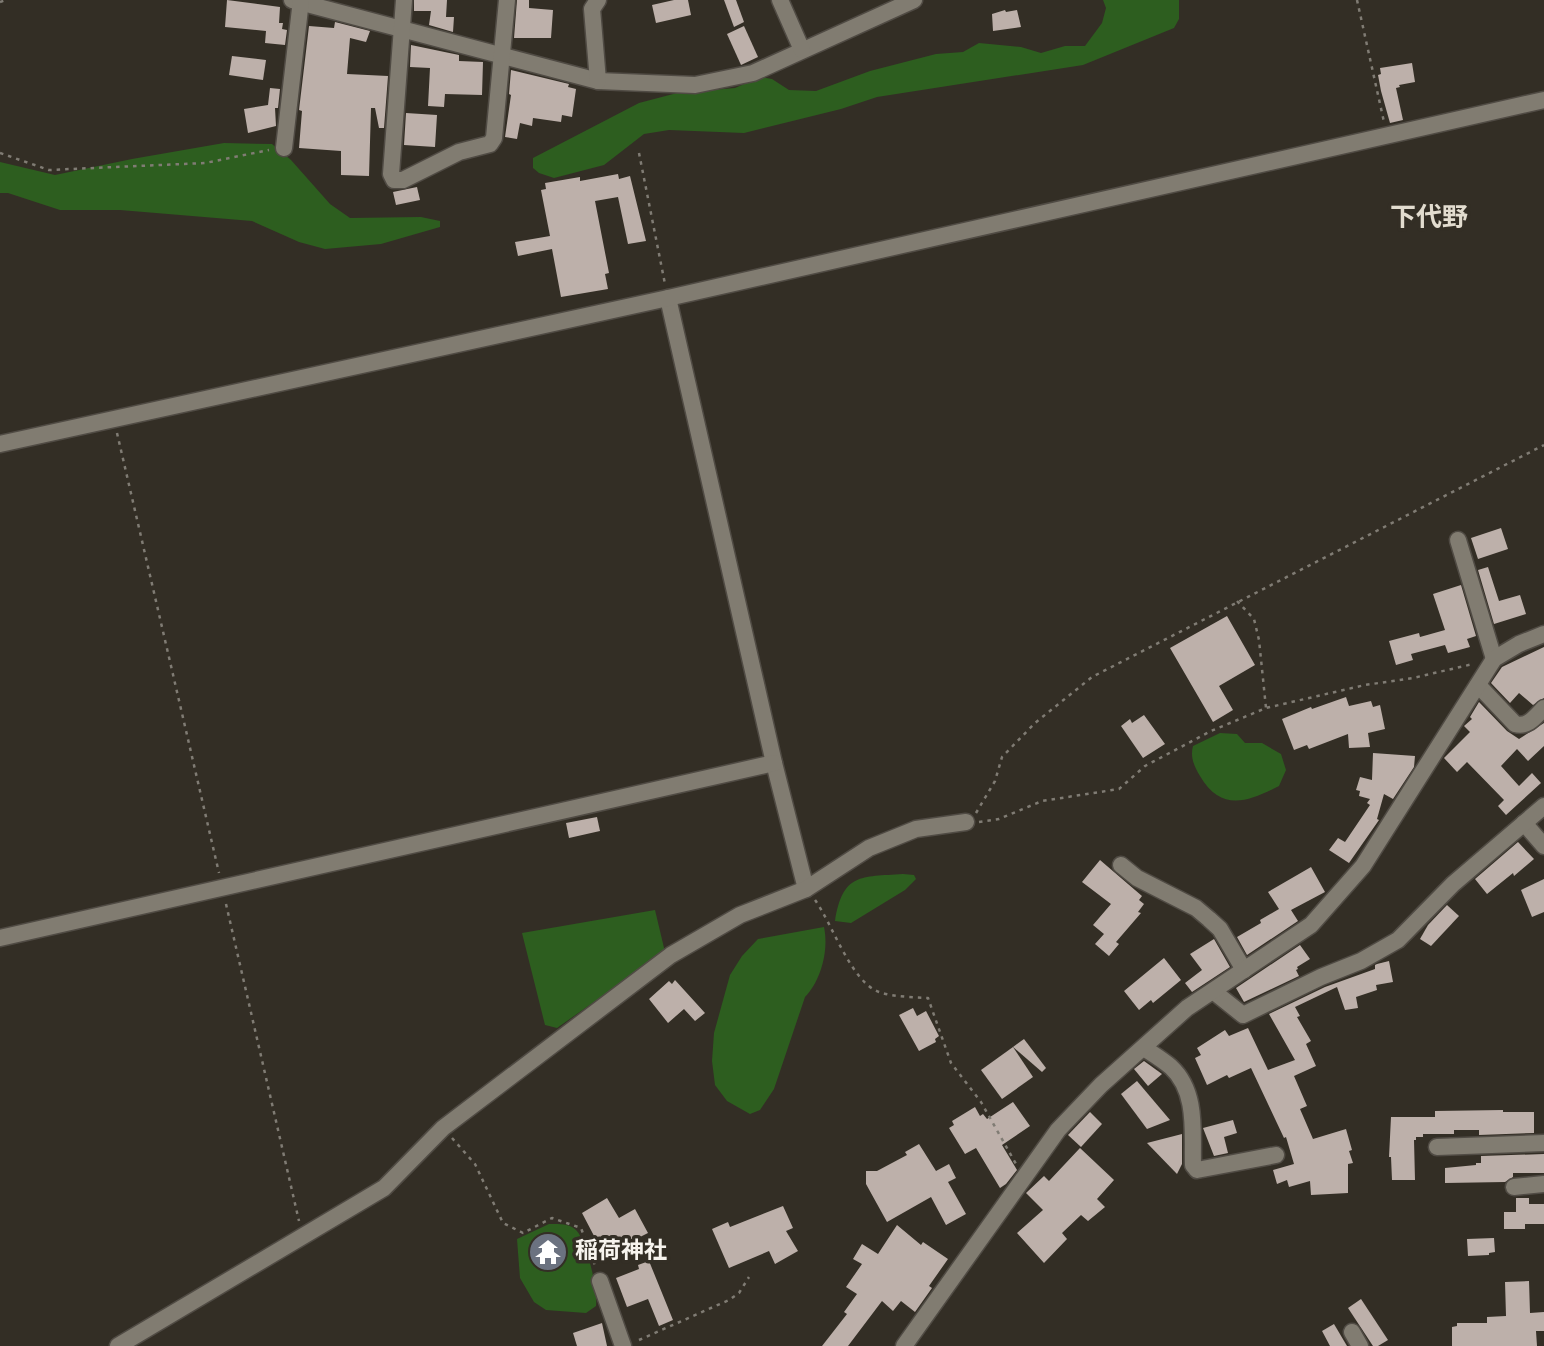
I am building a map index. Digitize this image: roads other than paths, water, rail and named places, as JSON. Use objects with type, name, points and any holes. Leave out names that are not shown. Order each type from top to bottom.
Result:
[{"type":"street","points":[[404,0],[391,174],[394,180],[403,180],[459,152],[490,144],[494,138],[507,0]]},
{"type":"street","points":[[598,0],[592,9],[598,81]]},
{"type":"street","points":[[780,0],[802,50]]},
{"type":"street","points":[[284,148],[298,1],[598,81],[695,85],[753,73],[915,0]]},
{"type":"street","points":[[0,444],[113,417],[668,298],[1544,100]]},
{"type":"street","points":[[668,298],[774,763],[806,889]]},
{"type":"street","points":[[1458,540],[1494,659]]},
{"type":"street","points":[[904,1346],[1058,1130],[1101,1085],[1187,1008],[1311,925],[1363,866],[1494,659],[1519,644],[1544,634]]},
{"type":"street","points":[[1478,685],[1520,726],[1525,726],[1544,708]]},
{"type":"street","points":[[0,938],[774,763]]},
{"type":"street","points":[[1213,991],[1243,1015],[1321,976],[1361,961],[1398,940],[1453,884],[1544,806]]},
{"type":"street","points":[[118,1346],[384,1188],[443,1128],[671,955],[740,915],[806,889],[869,848],[916,829],[966,822]]},
{"type":"street","points":[[1524,823],[1544,846]]},
{"type":"street","points":[[1121,865],[1137,878],[1196,908],[1209,919],[1220,929],[1244,970]]},
{"type":"street","points":[[1144,1048],[1172,1068],[1183,1084],[1194,1120],[1193,1165],[1197,1170],[1276,1156]]},
{"type":"street","points":[[1437,1147],[1544,1143]]},
{"type":"street","points":[[1514,1187],[1544,1184]]},
{"type":"street","points":[[600,1281],[630,1343]]},
{"type":"place","name":"稲荷神社","points":[[548,1252]]},
{"type":"district","name":"下代野","points":[[1429,219]]}]
